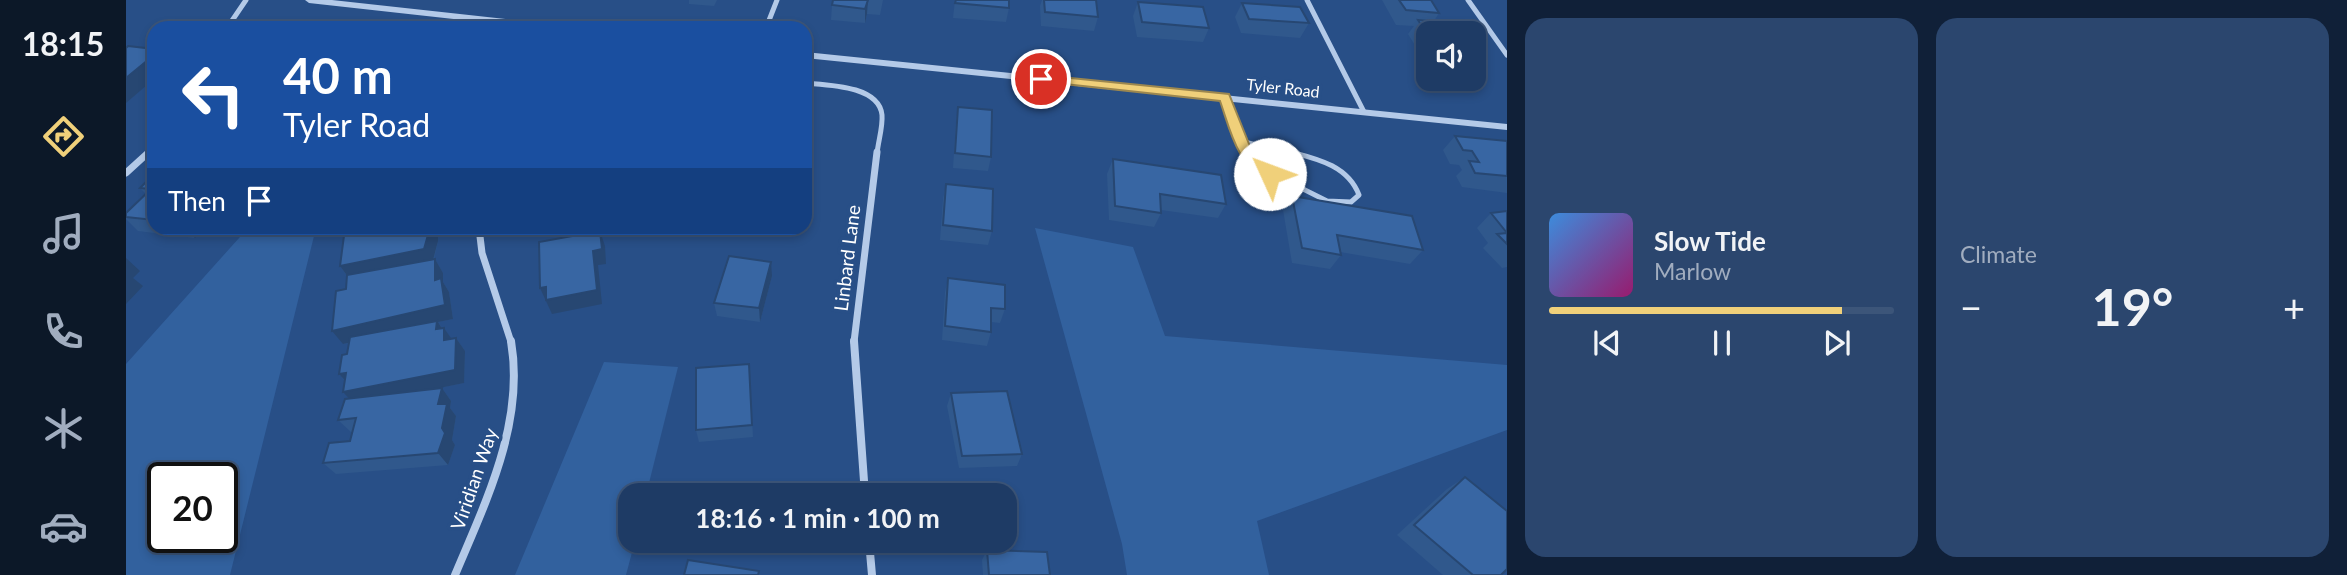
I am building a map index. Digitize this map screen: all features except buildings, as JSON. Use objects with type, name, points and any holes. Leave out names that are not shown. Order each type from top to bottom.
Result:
[{"type":"street","points":[[232,21],[246,0]]},
{"type":"street","points":[[309,0],[495,21]]},
{"type":"street","points":[[769,21],[777,0]]},
{"type":"street","points":[[1307,0],[1364,112]]},
{"type":"street","points":[[1468,0],[1507,55]]},
{"type":"street","name":"Tyler Road","points":[[812,56],[1507,127]]},
{"type":"street","name":"Linbard Lane","points":[[812,84],[866,94],[878,101],[882,113],[853,350],[864,483]]},
{"type":"street","points":[[126,173],[147,154]]},
{"type":"street","name":"Viridian Way","points":[[455,575],[495,476],[507,433],[513,396],[510,331],[485,258],[480,235]]},
{"type":"street","points":[[870,553],[872,575]]},
{"type":"lane","points":[[1225,97],[1241,141],[1255,165],[1327,201],[1351,201],[1359,195],[1352,178],[1328,163],[1241,141]]},
{"type":"shaded area","points":[[1035,228],[1133,247],[1165,336],[1507,365],[1507,430],[1257,521],[1269,575],[1127,575],[1122,544]]},
{"type":"shaded area","points":[[242,235],[314,235],[238,543],[238,462],[147,462],[147,553],[235,553],[230,575],[126,575],[126,364]]},
{"type":"shaded area","points":[[604,362],[678,367],[649,483],[618,483],[618,553],[632,553],[626,575],[515,575]]},
{"type":"route","points":[[1041,79],[1225,97],[1247,156],[1255,165],[1270,174]]}]
